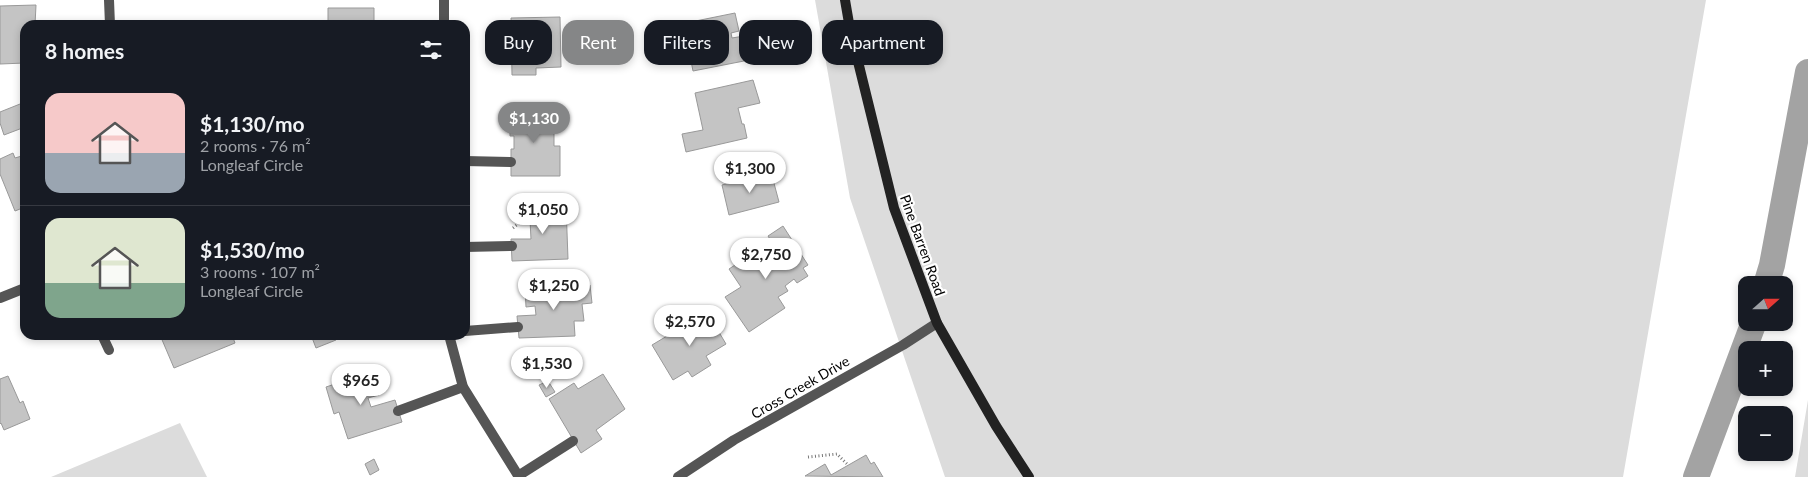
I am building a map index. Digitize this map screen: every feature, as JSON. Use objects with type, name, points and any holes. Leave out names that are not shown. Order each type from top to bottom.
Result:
[{"type":"main road","name":"Pine Barren Road","points":[[845,0],[850,29],[894,208],[937,323],[996,426],[1029,477]]},
{"type":"street","points":[[109,0],[110,20]]},
{"type":"street","points":[[444,0],[444,20]]},
{"type":"street","points":[[470,161],[511,162]]},
{"type":"street","points":[[470,247],[512,246]]},
{"type":"street","points":[[0,298],[20,290]]},
{"type":"street","name":"Cross Creek Drive","points":[[678,477],[734,440],[903,345],[937,323]]},
{"type":"street","points":[[470,331],[518,327]]},
{"type":"street","points":[[104,340],[109,350]]},
{"type":"street","points":[[450,340],[463,387],[518,476],[573,441]]},
{"type":"street","points":[[398,411],[463,387]]},
{"type":"path","points":[[808,457],[837,454],[848,465]]},
{"type":"shaded area","points":[[815,0],[1706,0],[1623,477],[945,477],[850,198],[826,65],[943,65],[943,20],[822,20],[822,40]]},
{"type":"shaded area","points":[[1808,400],[1808,477],[1795,477]]},
{"type":"shaded area","points":[[180,423],[207,477],[51,477]]},
{"type":"building","points":[[36,5],[35,20],[20,20],[20,63],[0,64],[0,6]]},
{"type":"building","points":[[328,8],[374,8],[374,20],[328,20]]},
{"type":"building","points":[[735,13],[739,31],[731,33],[732,38],[739,37],[739,62],[729,64],[729,20],[701,20]]},
{"type":"building","points":[[560,17],[561,67],[536,68],[536,75],[512,75],[512,65],[552,65],[552,20],[511,20],[511,18]]},
{"type":"building","points":[[692,65],[724,65],[693,71]]},
{"type":"building","points":[[753,80],[760,103],[738,108],[747,138],[686,152],[682,134],[703,130],[695,93]]},
{"type":"building","points":[[20,104],[20,129],[4,135],[0,123],[0,112]]},
{"type":"building","points":[[554,110],[554,146],[560,146],[560,176],[511,176],[511,149],[514,149],[514,136],[510,136],[510,111]]},
{"type":"building","points":[[13,153],[15,158],[20,156],[20,209],[15,211],[0,174],[0,159]]},
{"type":"building","points":[[771,172],[779,202],[729,215],[722,185]]},
{"type":"building","points":[[566,205],[568,259],[512,261],[511,239],[531,239],[530,220],[524,220],[524,206]]},
{"type":"building","points":[[783,226],[808,265],[803,268],[808,276],[797,283],[794,279],[785,286],[788,291],[778,297],[785,308],[749,332],[725,297],[741,287],[729,269],[747,257],[749,260],[773,244],[768,236]]},
{"type":"building","points":[[590,285],[592,303],[582,304],[584,321],[574,321],[575,336],[519,338],[517,316],[536,315],[535,306],[526,307],[525,289]]},
{"type":"building","points":[[707,312],[726,344],[706,356],[711,365],[692,377],[688,371],[673,380],[652,345]]},
{"type":"building","points":[[162,340],[234,340],[235,343],[174,368]]},
{"type":"building","points":[[313,340],[336,340],[316,348]]},
{"type":"building","points":[[371,372],[379,395],[368,398],[371,407],[395,400],[402,422],[348,439],[339,412],[334,414],[326,387]]},
{"type":"building","points":[[603,374],[625,409],[596,430],[602,439],[581,453],[549,399],[574,383],[578,389]]},
{"type":"building","points":[[8,376],[20,403],[23,401],[30,419],[4,430],[0,424],[0,379]]},
{"type":"building","points":[[548,381],[555,392],[546,397],[539,385]]},
{"type":"building","points":[[866,455],[871,464],[874,462],[883,477],[805,476],[825,464],[831,475]]},
{"type":"building","points":[[374,459],[379,470],[370,475],[365,464]]},
{"type":"waterway","points":[[1769,276],[1808,72]]},
{"type":"waterway","points":[[1696,477],[1751,331]]}]
